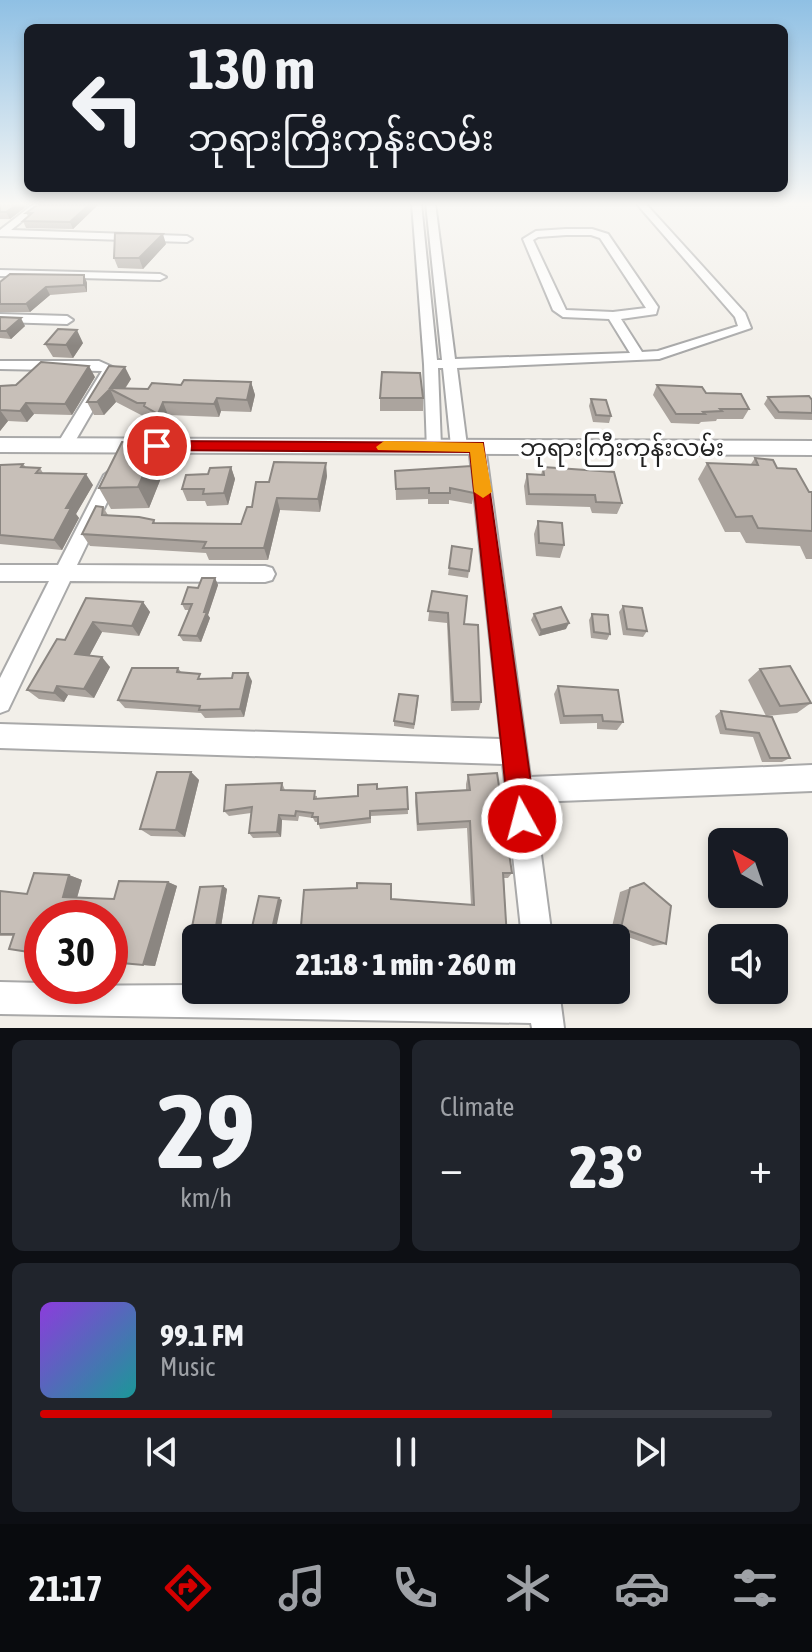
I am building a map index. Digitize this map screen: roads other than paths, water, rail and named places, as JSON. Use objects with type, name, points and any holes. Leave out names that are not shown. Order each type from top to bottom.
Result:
[{"type":"street","points":[[421,251],[431,364],[433,447]]},
{"type":"street","points":[[436,251],[449,364],[468,446],[514,752],[535,924]]},
{"type":"street","points":[[533,251],[557,307],[563,313],[606,316],[647,314],[652,307],[614,251]]},
{"type":"street","points":[[431,364],[659,355],[745,328],[741,316],[683,251]]},
{"type":"street","points":[[0,273],[160,277]]},
{"type":"street","points":[[425,294],[441,295]]},
{"type":"street","points":[[606,316],[632,357]]},
{"type":"street","points":[[0,318],[67,320]]},
{"type":"street","points":[[0,365],[99,365],[110,369],[64,446]]},
{"type":"street","name":"ဘုရားကြီးကုန်းလမ်း","points":[[0,445],[812,448]]},
{"type":"street","points":[[0,702],[127,446]]},
{"type":"street","points":[[0,573],[265,574]]},
{"type":"street","points":[[0,736],[514,752]]},
{"type":"street","points":[[519,790],[812,778]]},
{"type":"street","points":[[0,998],[545,1008]]}]
